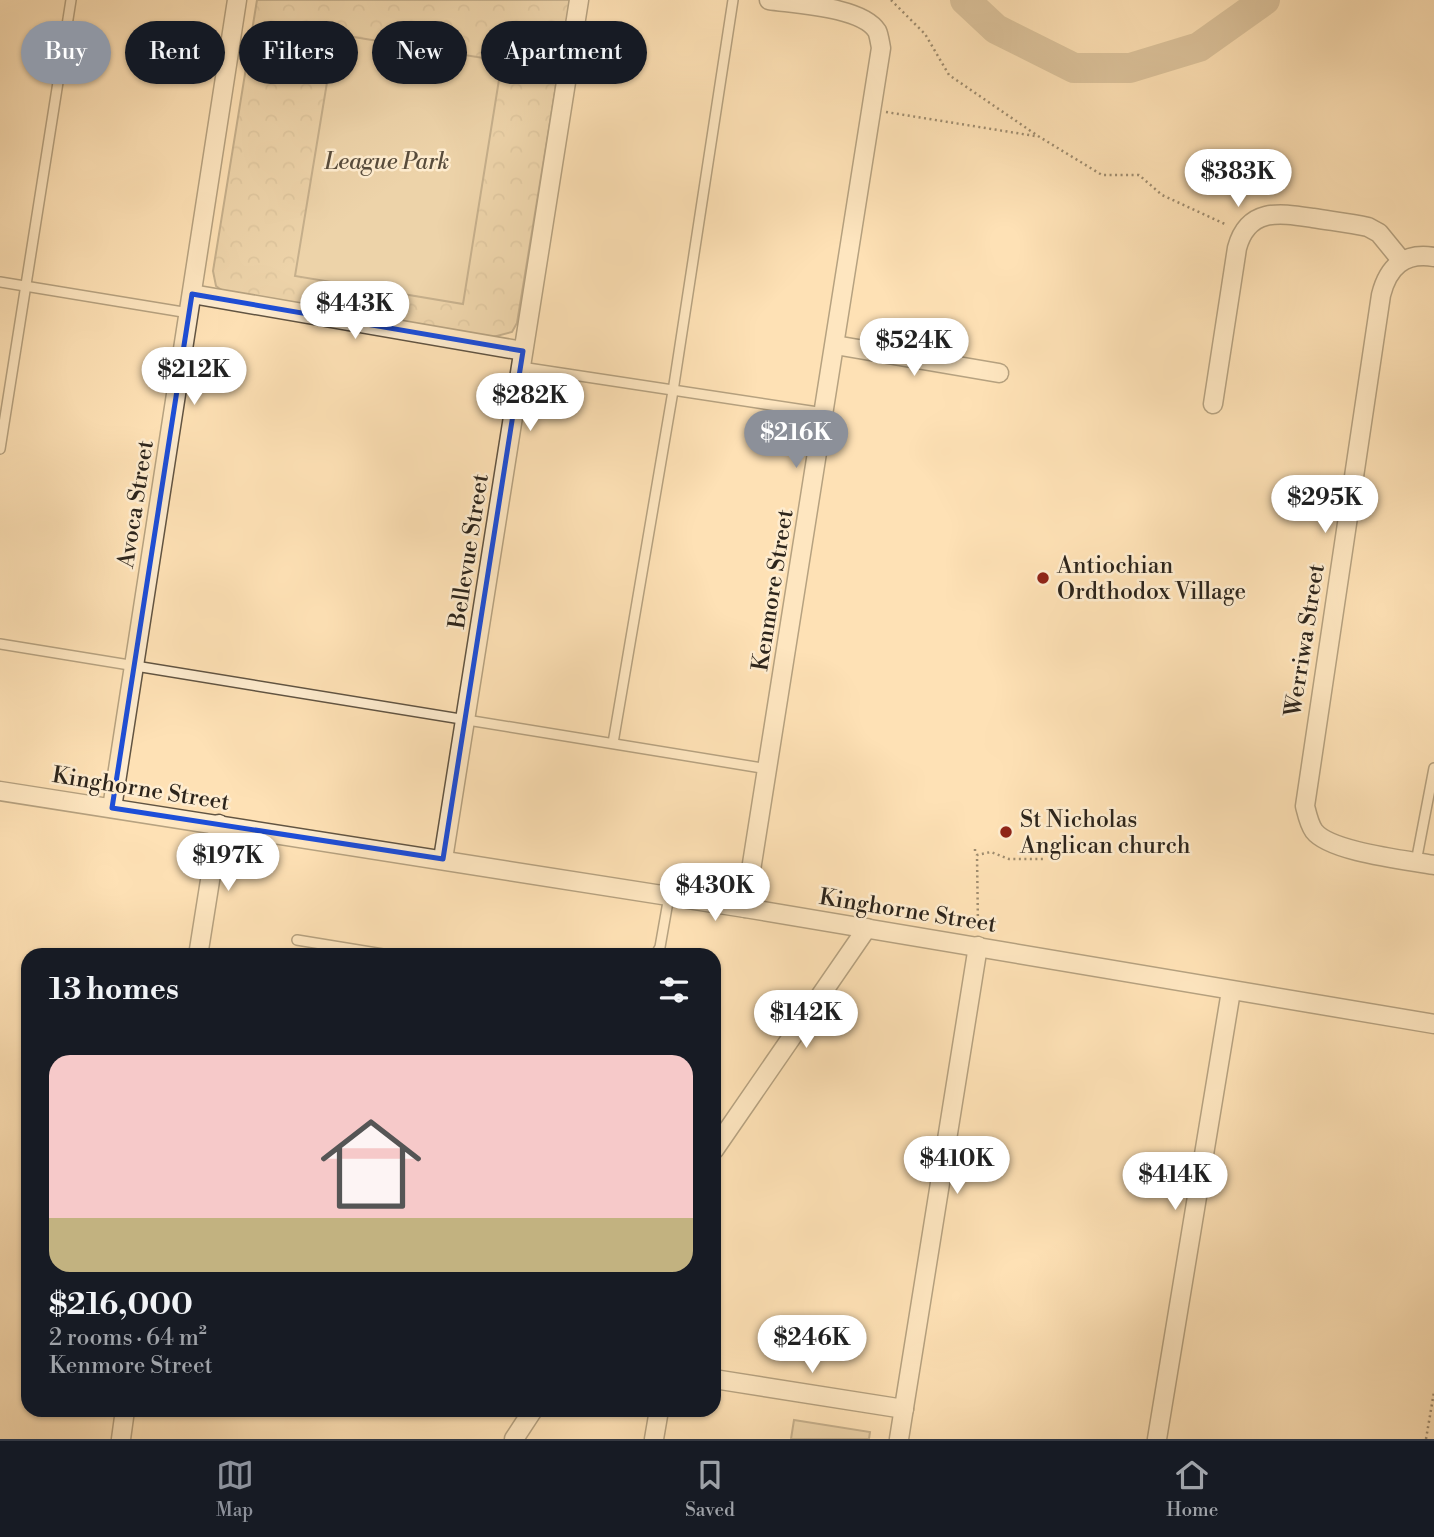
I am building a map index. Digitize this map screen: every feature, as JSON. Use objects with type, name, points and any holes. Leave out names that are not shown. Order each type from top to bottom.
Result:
[{"type":"street","name":"Avoca Street","points":[[112,807],[237,0]]},
{"type":"street","name":"Bellevue Street","points":[[443,859],[579,0]]},
{"type":"street","name":"Kenmore Street","points":[[745,908],[881,47],[877,31],[864,19],[845,12],[769,0]]},
{"type":"street","points":[[1213,404],[1237,248],[1243,233],[1257,219],[1275,214],[1359,225],[1379,233],[1401,260],[1419,255],[1434,257]]},
{"type":"street","name":"Werriwa Street","points":[[1401,260],[1388,275],[1381,295],[1305,806],[1315,832],[1332,844],[1425,863]]},
{"type":"street","points":[[192,294],[522,359]]},
{"type":"street","points":[[835,345],[999,373]]},
{"type":"street","name":"Kinghorne Street","points":[[0,794],[112,807],[443,859],[1434,1024]]},
{"type":"street","points":[[199,948],[219,824]]},
{"type":"street","points":[[721,1140],[867,928]]},
{"type":"street","points":[[899,1439],[978,946]]},
{"type":"street","points":[[1157,1439],[1231,991]]},
{"type":"street","points":[[721,1380],[904,1409]]},
{"type":"street","points":[[121,1439],[124,1417]]},
{"type":"street","points":[[514,1439],[528,1417]]},
{"type":"street","points":[[654,1439],[658,1417]]},
{"type":"lane","points":[[0,449],[71,0]]},
{"type":"lane","points":[[613,743],[673,391],[733,0]]},
{"type":"lane","points":[[0,282],[189,313]]},
{"type":"lane","points":[[522,359],[673,391],[824,413]]},
{"type":"lane","points":[[0,645],[768,769]]},
{"type":"lane","points":[[1425,863],[1434,768]]},
{"type":"lane","points":[[659,948],[669,896]]},
{"type":"lane","points":[[297,940],[346,948]]},
{"type":"path","points":[[891,0],[925,34],[949,75],[1038,136],[1102,174],[1139,175],[1162,195],[1243,233]]},
{"type":"path","points":[[872,110],[1038,136]]},
{"type":"path","points":[[978,927],[977,855],[992,852],[1009,859],[1043,857]]},
{"type":"path","points":[[1426,1439],[1434,1392]]},
{"type":"highlighted area","points":[[192,294],[523,351],[443,859],[112,808]]},
{"type":"green space","name":"League Park","points":[[257,0],[570,0],[567,21],[481,21],[481,84],[556,84],[517,323],[512,332],[493,337],[228,295],[216,286],[213,271],[243,84],[358,84],[358,21],[254,21]]},
{"type":"green space","points":[[358,38],[372,40],[372,84],[467,84],[467,55],[481,58],[481,84],[498,84],[463,304],[295,276],[327,84],[358,84]]},
{"type":"green space","points":[[794,1420],[870,1432],[869,1439],[791,1439]]},
{"type":"waterway","points":[[965,0],[996,29],[1074,68],[1130,68],[1199,47],[1265,0]]},
{"type":"place","name":"Antiochian Ordthodox Village","points":[[1043,578]]},
{"type":"place","name":"St Nicholas Anglican church","points":[[1006,832]]}]
